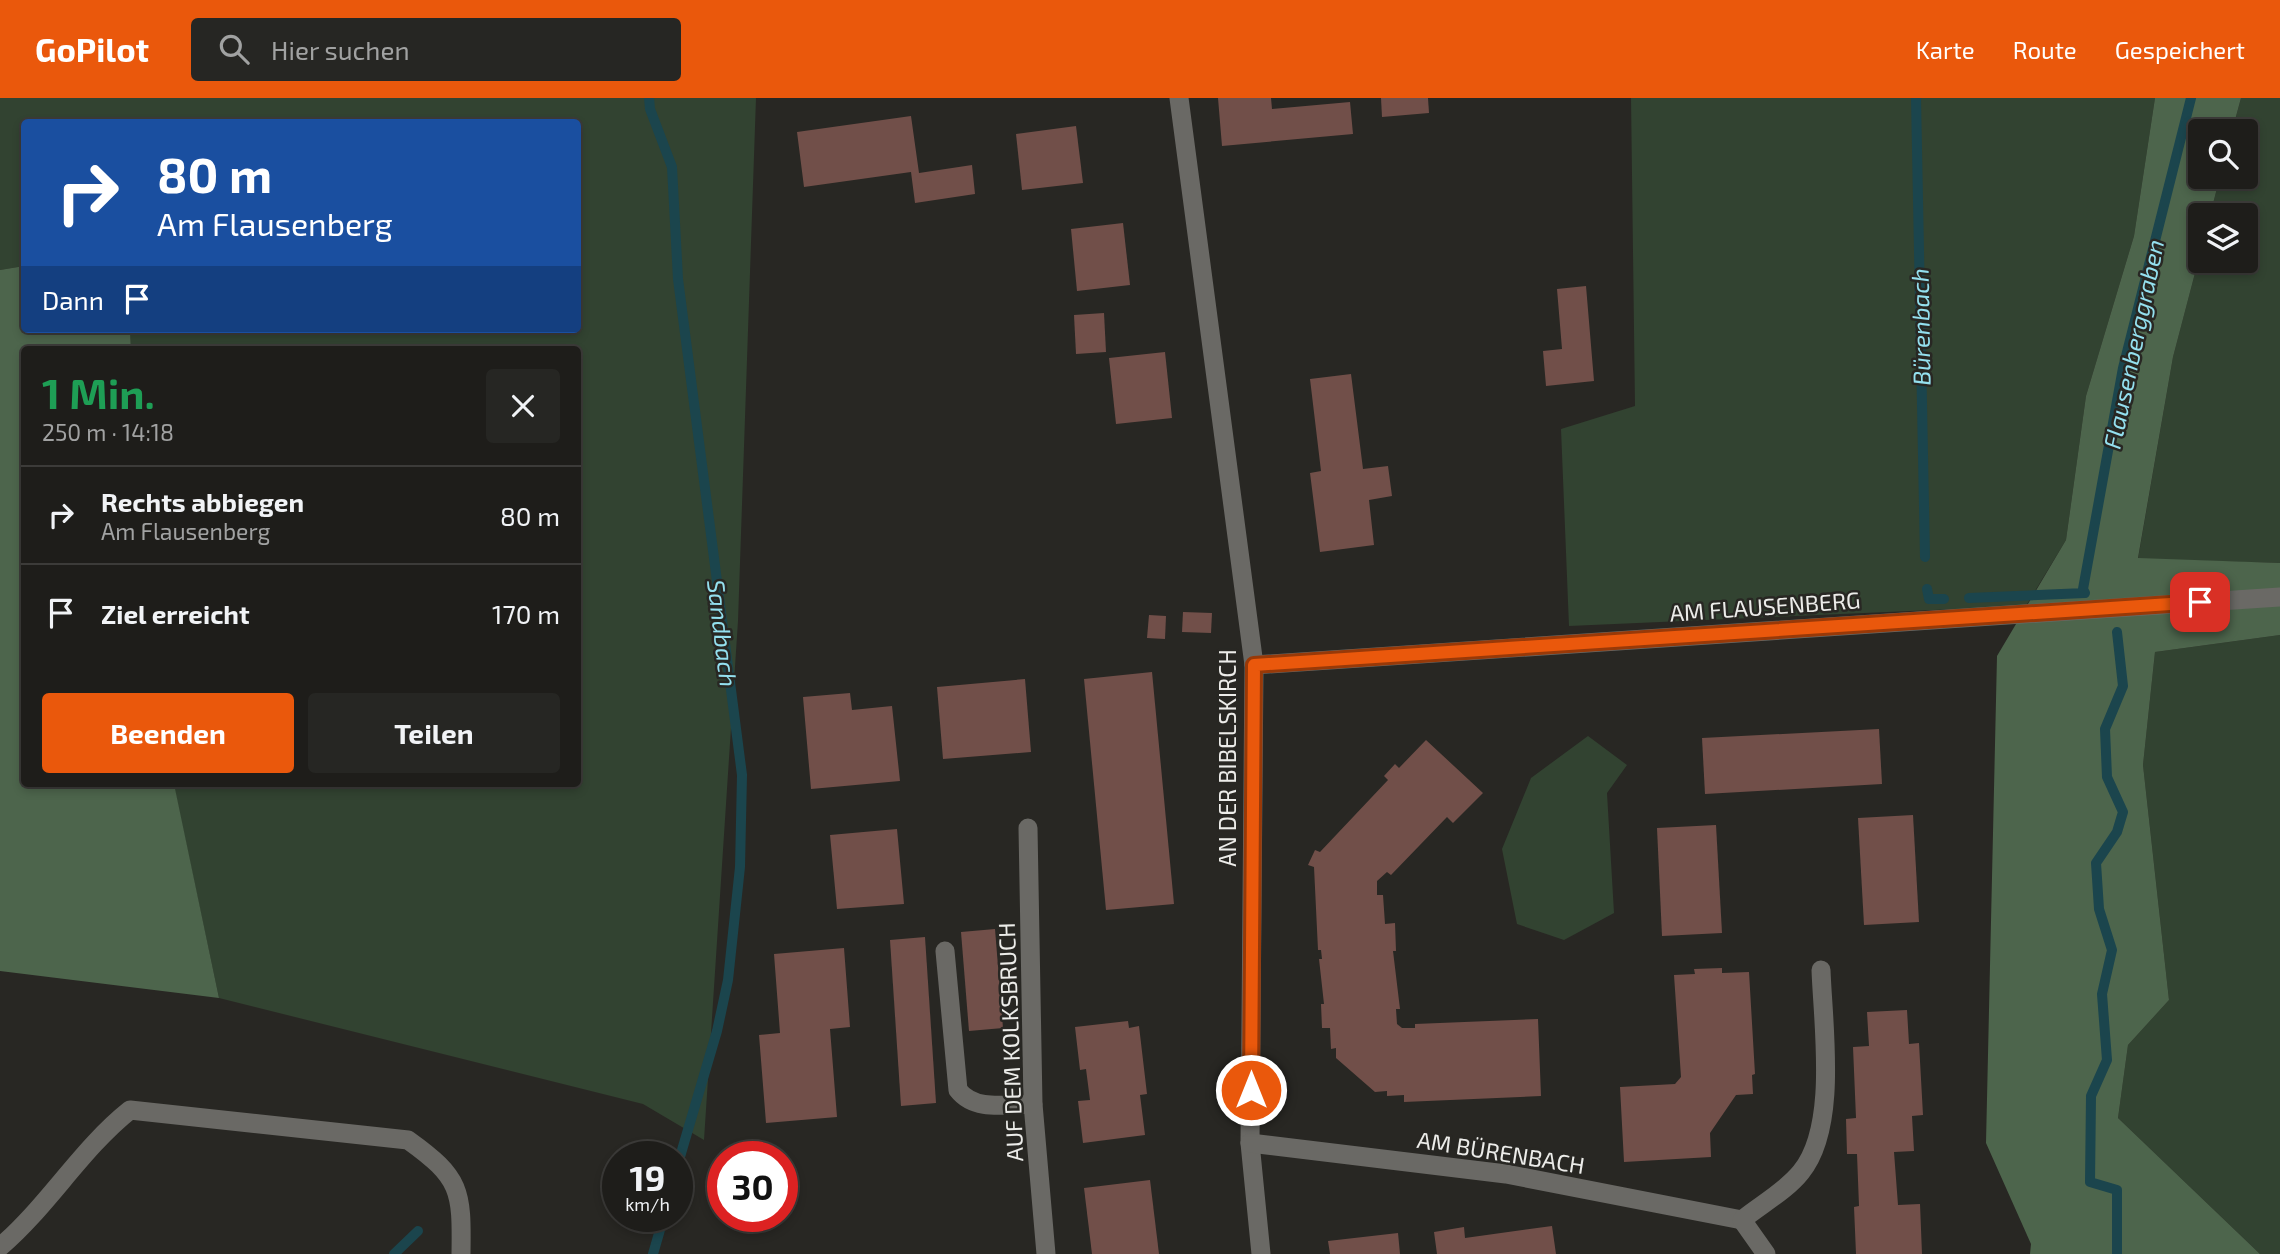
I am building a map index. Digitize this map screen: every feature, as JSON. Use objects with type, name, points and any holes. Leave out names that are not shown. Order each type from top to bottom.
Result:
[{"type":"street","name":"AN DER BIBELSKIRCH","points":[[1179,98],[1254,665],[1250,1143],[1261,1254]]},
{"type":"street","name":"AM FLAUSENBERG","points":[[1254,665],[2280,597]]},
{"type":"street","name":"AUF DEM KOLKSBRUCH","points":[[1028,828],[1033,1104],[1046,1254]]},
{"type":"street","points":[[946,951],[958,1090],[967,1101],[980,1105],[1033,1104]]},
{"type":"street","points":[[1766,1254],[1742,1220],[1801,1172],[1818,1135],[1826,1098],[1821,970]]},
{"type":"street","points":[[0,1247],[18,1231],[110,1126],[131,1110],[408,1140],[440,1163],[455,1184],[462,1205],[461,1254]]},
{"type":"street","name":"AM BÜRENBACH","points":[[1250,1143],[1506,1174],[1742,1220]]},
{"type":"green space","points":[[0,98],[756,98],[738,621],[704,1140],[643,1104],[219,998],[174,787],[581,787],[581,346],[131,346],[130,333],[581,333],[581,119],[21,119],[21,266],[0,270]]},
{"type":"green space","points":[[1631,98],[2155,98],[2134,236],[2086,396],[2066,540],[2026,606],[1569,626],[1561,429],[1635,406]]},
{"type":"green space","points":[[2155,98],[2241,98],[2235,119],[2188,119],[2188,189],[2217,189],[2213,203],[2188,203],[2188,273],[2195,273],[2173,357],[2138,558],[2280,563],[2280,635],[2155,652],[2143,765],[2169,1000],[2128,1045],[2118,1118],[2260,1254],[2030,1254],[2031,1244],[1986,1143],[1997,656],[2066,540],[2086,396],[2134,236]]},
{"type":"green space","points":[[2241,98],[2280,98],[2280,563],[2138,559],[2173,357],[2195,273],[2258,273],[2258,203],[2213,203],[2217,189],[2258,189],[2258,119],[2235,119]]},
{"type":"green space","points":[[21,266],[21,333],[130,333],[131,346],[21,346],[21,787],[175,787],[219,998],[0,971],[0,270]]},
{"type":"green space","points":[[2280,635],[2280,1254],[2260,1254],[2118,1118],[2128,1045],[2169,1000],[2143,765],[2155,652]]},
{"type":"green space","points":[[1588,736],[1627,765],[1607,793],[1614,913],[1564,940],[1517,924],[1502,849],[1531,778]]},
{"type":"building","points":[[1218,98],[1271,98],[1272,109],[1350,102],[1353,134],[1222,146]]},
{"type":"building","points":[[1381,98],[1428,98],[1429,113],[1382,117]]},
{"type":"building","points":[[911,116],[919,173],[972,165],[975,194],[915,203],[911,172],[804,187],[797,132]]},
{"type":"building","points":[[1076,126],[1083,183],[1022,190],[1016,134]]},
{"type":"building","points":[[1123,223],[1130,285],[1077,291],[1071,229]]},
{"type":"building","points":[[1586,286],[1594,381],[1546,386],[1543,351],[1562,349],[1557,289]]},
{"type":"building","points":[[1104,313],[1106,352],[1076,354],[1074,315]]},
{"type":"building","points":[[1165,352],[1172,418],[1116,424],[1109,358]]},
{"type":"building","points":[[1351,374],[1363,469],[1388,466],[1392,496],[1369,500],[1374,545],[1320,552],[1310,473],[1321,471],[1310,379]]},
{"type":"building","points":[[1183,612],[1212,613],[1211,633],[1182,632]]},
{"type":"building","points":[[1149,615],[1166,616],[1165,639],[1147,638]]},
{"type":"building","points":[[1152,672],[1174,904],[1106,910],[1084,679]]},
{"type":"building","points":[[1025,679],[1031,752],[943,759],[937,687]]},
{"type":"building","points":[[850,693],[852,710],[892,706],[900,781],[811,789],[803,697]]},
{"type":"building","points":[[1879,729],[1882,784],[1705,794],[1702,738]]},
{"type":"building","points":[[1426,740],[1483,793],[1453,823],[1447,817],[1391,875],[1387,872],[1377,881],[1377,895],[1383,895],[1385,924],[1395,923],[1396,951],[1393,951],[1400,1009],[1396,1009],[1397,1024],[1402,1028],[1415,1028],[1415,1024],[1538,1019],[1541,1096],[1404,1102],[1404,1095],[1387,1096],[1387,1091],[1375,1092],[1336,1058],[1336,1048],[1331,1049],[1330,1028],[1322,1028],[1321,1004],[1324,1004],[1319,959],[1322,959],[1321,950],[1318,950],[1314,867],[1308,865],[1315,850],[1320,852],[1388,780],[1384,776],[1395,764],[1399,768]]},
{"type":"building","points":[[1913,815],[1919,922],[1864,925],[1858,818]]},
{"type":"building","points":[[1716,825],[1722,933],[1662,936],[1657,828]]},
{"type":"building","points":[[897,829],[904,904],[837,909],[830,835]]},
{"type":"building","points":[[995,929],[1003,1028],[969,1031],[961,932]]},
{"type":"building","points":[[925,937],[936,1103],[901,1106],[890,940]]},
{"type":"building","points":[[844,948],[850,1027],[830,1029],[837,1117],[766,1123],[759,1035],[780,1033],[774,954]]},
{"type":"building","points":[[1722,968],[1722,973],[1749,972],[1755,1074],[1752,1075],[1753,1094],[1736,1095],[1710,1133],[1711,1157],[1624,1162],[1620,1087],[1675,1084],[1681,1077],[1674,975],[1695,974],[1694,969]]},
{"type":"building","points":[[1907,1010],[1909,1044],[1919,1043],[1923,1115],[1912,1116],[1914,1151],[1894,1152],[1898,1205],[1920,1204],[1922,1254],[1856,1254],[1854,1207],[1859,1206],[1857,1154],[1847,1154],[1846,1119],[1856,1118],[1853,1047],[1869,1046],[1867,1012]]},
{"type":"building","points":[[1128,1021],[1129,1028],[1139,1026],[1147,1094],[1140,1095],[1145,1135],[1083,1143],[1078,1101],[1090,1100],[1086,1069],[1080,1070],[1075,1027]]},
{"type":"building","points":[[1150,1180],[1159,1254],[1092,1254],[1084,1188]]},
{"type":"building","points":[[1552,1226],[1556,1254],[1437,1254],[1434,1232],[1464,1227],[1465,1238]]},
{"type":"building","points":[[1398,1233],[1400,1254],[1330,1254],[1328,1241]]},
{"type":"waterway","name":"Sandbach","points":[[649,98],[650,109],[672,167],[678,279],[742,775],[740,867],[728,980],[717,1031],[685,1141]]},
{"type":"waterway","name":"Bürenbach","points":[[1916,98],[1925,557]]},
{"type":"waterway","name":"Flausenberggraben","points":[[1969,598],[2085,593],[2083,589],[2123,368],[2191,98]]},
{"type":"waterway","name":"Bürenbach","points":[[1927,589],[1929,599],[1944,599]]},
{"type":"waterway","name":"Bürenbach","points":[[2117,632],[2123,686],[2105,729],[2107,777],[2123,812],[2117,832],[2096,863],[2099,909],[2112,950],[2102,994],[2107,1060],[2091,1096],[2090,1182],[2117,1190],[2117,1254]]},
{"type":"waterway","points":[[394,1254],[418,1231]]},
{"type":"waterway","name":"Sandbach","points":[[653,1254],[659,1232]]},
{"type":"route","points":[[1251,1090],[1254,665],[2200,602]]}]
